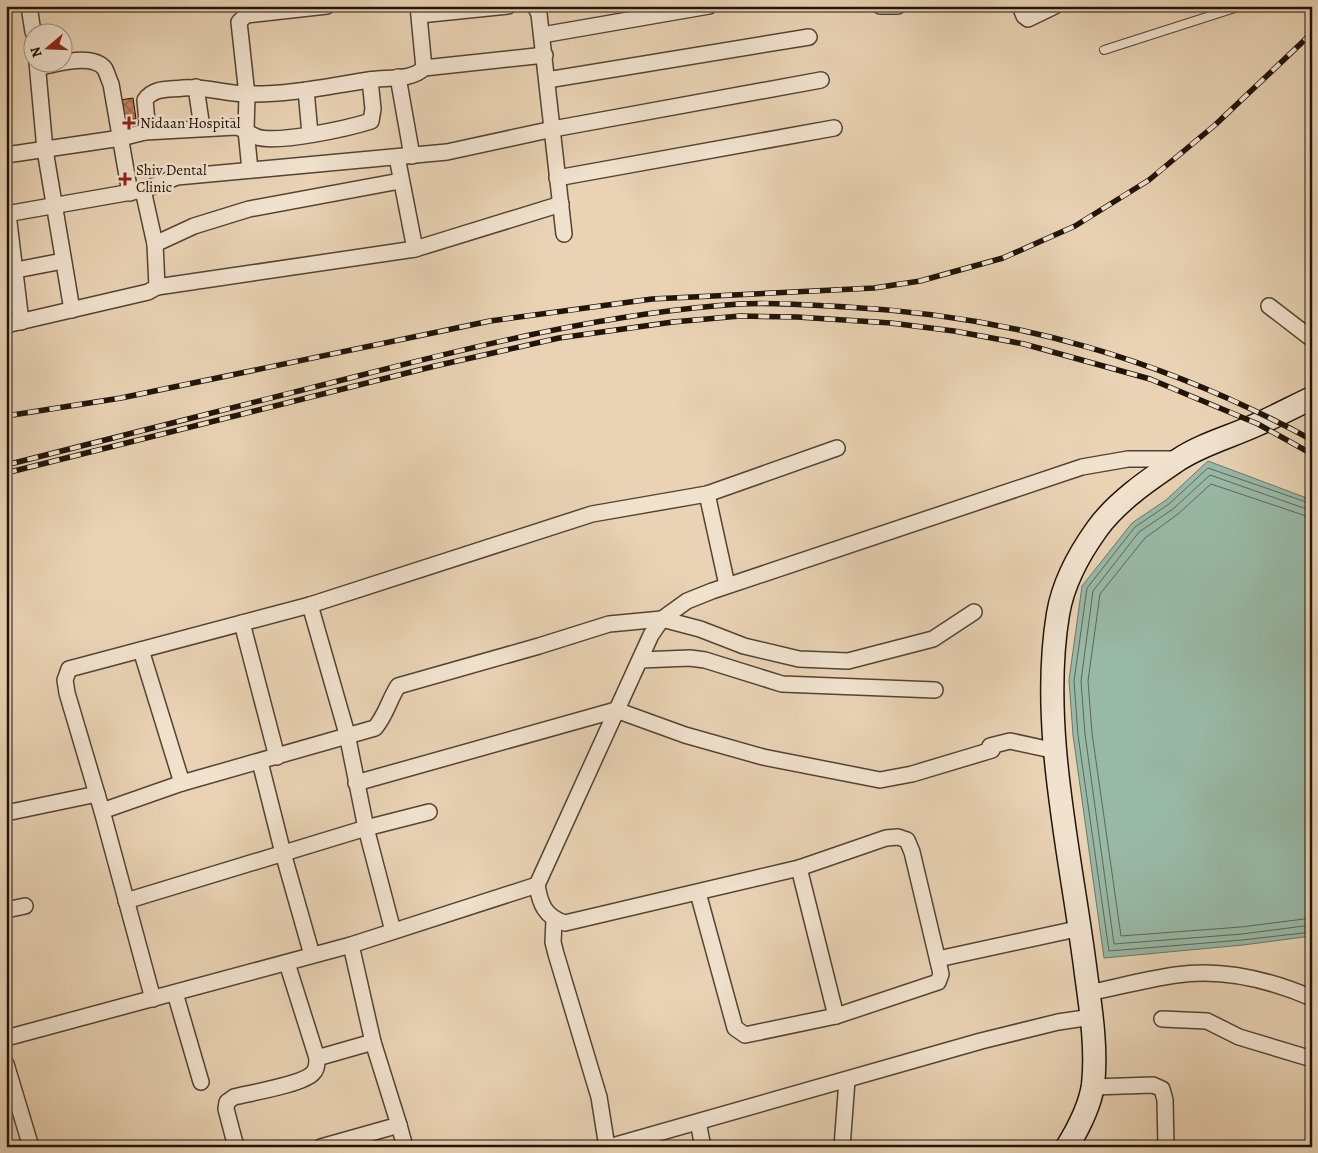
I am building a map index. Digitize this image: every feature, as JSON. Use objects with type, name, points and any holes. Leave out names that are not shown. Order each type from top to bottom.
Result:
[{"type":"main road","points":[[1067,1147],[1083,1117],[1093,1087],[1092,1017],[1056,751],[1053,667],[1058,612],[1067,583],[1098,528],[1120,504],[1180,459],[1312,398]]},
{"type":"street","points":[[29,6],[31,22]]},
{"type":"street","points":[[250,170],[246,130],[247,94],[239,22],[246,15],[327,6]]},
{"type":"street","points":[[424,68],[419,11],[508,6]]},
{"type":"street","points":[[534,6],[539,14],[542,35],[564,234]]},
{"type":"street","points":[[542,35],[709,6]]},
{"type":"street","points":[[880,6],[898,6]]},
{"type":"street","points":[[1020,6],[1024,16],[1028,19],[1055,6]]},
{"type":"street","points":[[547,80],[809,37]]},
{"type":"street","points":[[145,132],[147,122],[145,100],[149,94],[156,91],[196,87],[247,94],[306,90],[398,76],[410,76],[424,68],[544,55]]},
{"type":"street","points":[[72,62],[93,62],[104,69],[111,84],[121,138],[155,244],[157,286]]},
{"type":"street","points":[[38,72],[45,150],[72,310]]},
{"type":"street","points":[[398,76],[405,156],[400,181],[415,249]]},
{"type":"street","points":[[6,155],[121,138],[145,132],[202,128],[236,127],[246,130],[256,137],[269,138],[310,134],[371,121],[373,110],[370,80]]},
{"type":"street","points":[[561,204],[415,249],[157,286],[148,292],[14,324],[7,214],[137,191],[177,177],[373,157],[447,152],[553,129],[821,80]]},
{"type":"street","points":[[196,87],[202,128]]},
{"type":"street","points":[[306,90],[310,134]]},
{"type":"street","points":[[557,178],[834,128]]},
{"type":"street","points":[[155,244],[194,226],[249,209],[400,181]]},
{"type":"street","points":[[10,272],[64,262]]},
{"type":"street","points":[[1268,306],[1312,339]]},
{"type":"street","points":[[153,999],[102,811],[67,693],[65,680],[69,669],[310,605],[592,514],[706,494],[837,448]]},
{"type":"street","points":[[698,893],[735,1028],[744,1035],[757,1034],[836,1016],[938,982],[941,974],[912,852],[906,840],[898,837],[886,838],[799,868],[565,923],[554,920],[544,910],[537,885],[616,710],[646,647],[662,619],[686,601],[727,585],[1082,467],[1128,459],[1180,459]]},
{"type":"street","points":[[706,494],[727,585]]},
{"type":"street","points":[[310,605],[347,734],[366,828],[393,932]]},
{"type":"street","points":[[102,811],[182,784],[277,757],[347,734],[374,728],[384,718],[390,699],[398,686],[413,680],[539,646],[609,624],[662,619],[700,629],[744,646],[799,659],[848,661],[933,639],[974,612]]},
{"type":"street","points":[[242,624],[277,757]]},
{"type":"street","points":[[646,647],[704,660],[782,684],[935,690]]},
{"type":"street","points":[[142,650],[182,784]]},
{"type":"street","points":[[356,783],[616,710],[685,735],[763,757],[880,780],[912,774],[1010,741],[1056,751]]},
{"type":"street","points":[[260,762],[310,948]]},
{"type":"street","points":[[6,813],[96,794]]},
{"type":"street","points":[[126,901],[366,828],[429,812]]},
{"type":"street","points":[[799,868],[836,1016]]},
{"type":"street","points":[[6,1038],[351,945],[537,885]]},
{"type":"street","points":[[6,910],[26,906]]},
{"type":"street","points":[[554,920],[553,942],[599,1097],[608,1147],[981,1041],[1058,1022],[1092,1017]]},
{"type":"street","points":[[938,959],[1081,928]]},
{"type":"street","points":[[351,945],[373,1042],[406,1147]]},
{"type":"street","points":[[236,1147],[226,1109],[227,1102],[234,1097],[294,1083],[312,1074],[316,1067],[317,1058],[287,963]]},
{"type":"street","points":[[1089,993],[1176,975],[1209,973],[1264,981],[1312,998]]},
{"type":"street","points":[[175,993],[201,1082]]},
{"type":"street","points":[[1162,1019],[1207,1021],[1240,1037],[1312,1059]]},
{"type":"street","points":[[317,1058],[373,1042]]},
{"type":"street","points":[[6,1064],[31,1147]]},
{"type":"street","points":[[842,1147],[847,1080]]},
{"type":"street","points":[[1093,1087],[1153,1086],[1162,1089],[1165,1100],[1166,1147]]},
{"type":"street","points":[[698,1122],[703,1147]]},
{"type":"street","points":[[321,1147],[399,1125]]},
{"type":"lane","points":[[1104,50],[1241,6]]},
{"type":"water","points":[[1208,461],[1312,500],[1312,936],[1243,945],[1104,958],[1073,735],[1069,680],[1082,586],[1132,523],[1166,500]]},
{"type":"building","points":[[133,98],[136,119],[123,119],[120,100]]},
{"type":"railway","points":[[6,416],[121,398],[490,321],[652,299],[874,288],[920,281],[1003,258],[1075,226],[1149,180],[1215,125],[1312,33]]},
{"type":"railway","points":[[6,465],[497,342],[641,315],[690,308],[752,303],[909,312],[969,320],[1029,332],[1087,347],[1144,365],[1201,387],[1257,412],[1312,440]]},
{"type":"railway","points":[[6,473],[435,366],[559,338],[673,322],[740,316],[797,317],[891,323],[954,331],[1024,344],[1150,379],[1258,424],[1312,454]]},
{"type":"place","name":"Nidaan Hospital","points":[[129,123]]},
{"type":"place","name":"Shiv Dental Clinic","points":[[125,179]]}]
